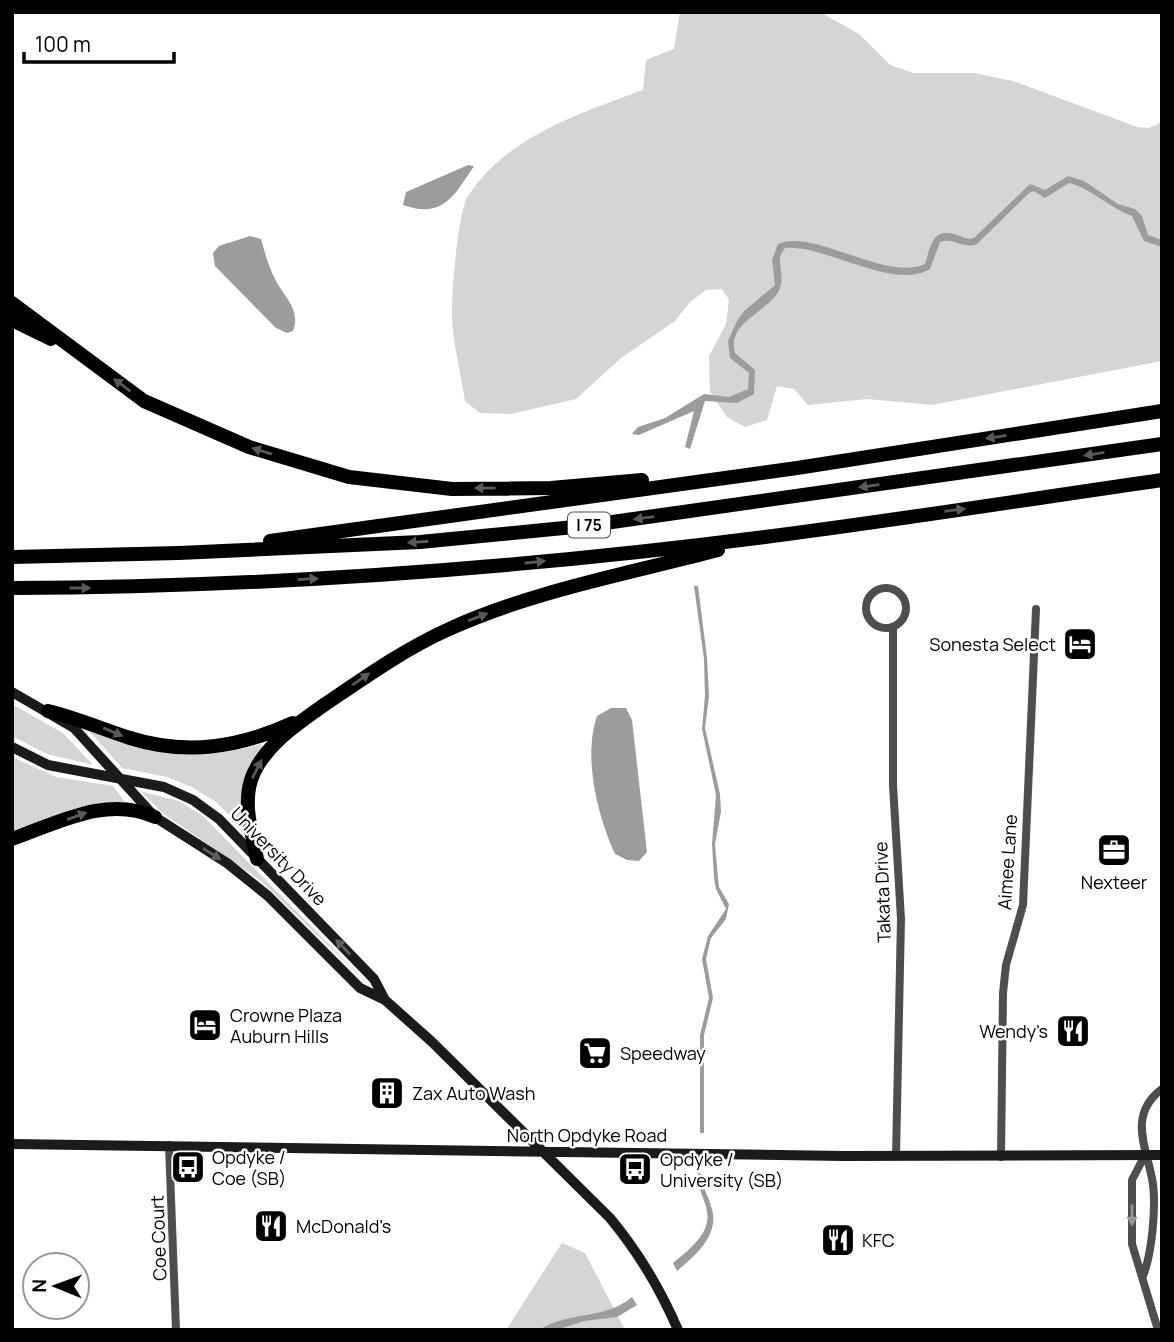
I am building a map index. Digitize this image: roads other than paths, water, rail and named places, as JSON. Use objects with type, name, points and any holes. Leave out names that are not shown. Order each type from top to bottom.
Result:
[{"type":"highway","points":[[12,303],[144,401],[249,447],[349,477],[453,488],[551,488],[797,468]]},
{"type":"highway","points":[[12,320],[77,352]]},
{"type":"highway","points":[[179,553],[797,468],[1162,409]]},
{"type":"highway","name":"I 75","points":[[12,557],[179,553],[420,542],[584,526],[1162,444]]},
{"type":"highway","name":"I 75","points":[[12,588],[173,587],[421,573],[766,537],[1162,480]]},
{"type":"highway","points":[[257,859],[248,815],[250,782],[270,749],[308,716],[391,660],[466,622],[519,602],[766,537]]},
{"type":"highway","points":[[48,711],[91,722],[140,741],[193,748],[246,741],[308,716]]},
{"type":"highway","points":[[12,839],[97,809],[135,810],[155,817]]},
{"type":"main road","name":"University Drive","points":[[12,692],[48,711],[82,736],[155,817],[247,879],[360,988],[385,1000],[431,1041],[610,1219],[633,1246],[657,1285],[678,1330]]},
{"type":"main road","name":"University Drive","points":[[12,747],[48,765],[164,787],[193,800],[219,819],[374,979],[385,1000]]},
{"type":"main road","name":"North Opdyke Road","points":[[12,1144],[896,1156],[1162,1155]]},
{"type":"street","points":[[883,588],[896,590],[906,602],[905,615],[893,627],[877,626],[867,615],[867,601],[872,593],[883,588]]},
{"type":"street","name":"Aimee Lane","points":[[1001,1157],[1003,993],[1006,965],[1023,905],[1036,609]]},
{"type":"street","name":"Takata Drive","points":[[893,627],[893,785],[901,919],[896,1156]]},
{"type":"street","points":[[1143,1276],[1150,1259],[1153,1185],[1139,1132],[1152,1096],[1162,1089]]},
{"type":"street","name":"Coe Court","points":[[169,1145],[176,1330]]},
{"type":"street","points":[[1145,1155],[1132,1180],[1132,1244],[1158,1330]]},
{"type":"place","name":"Sonesta Select","points":[[1080,644]]},
{"type":"place","name":"Nexteer","points":[[1114,850]]},
{"type":"place","name":"Crowne Plaza Auburn Hills","points":[[205,1025]]},
{"type":"place","name":"Wendy's","points":[[1073,1031]]},
{"type":"place","name":"Speedway","points":[[595,1053]]},
{"type":"place","name":"Zax Auto Wash","points":[[387,1093]]},
{"type":"place","name":"Opdyke / Coe (SB)","points":[[188,1167]]},
{"type":"place","name":"Opdyke / University (SB)","points":[[635,1169]]},
{"type":"place","name":"McDonald's","points":[[271,1226]]},
{"type":"place","name":"KFC","points":[[838,1240]]}]
